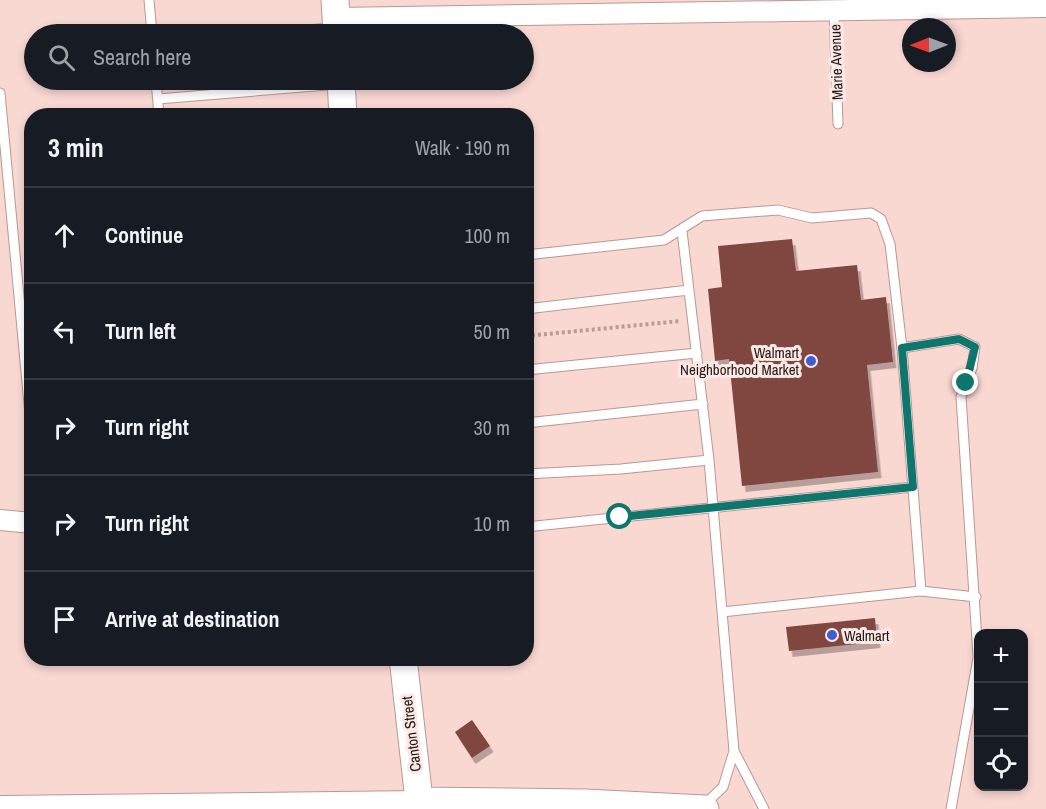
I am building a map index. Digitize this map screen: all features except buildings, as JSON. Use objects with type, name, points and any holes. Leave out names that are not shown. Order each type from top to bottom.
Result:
[{"type":"main road","points":[[341,90],[343,108]]},
{"type":"main road","name":"Canton Street","points":[[404,666],[419,805]]},
{"type":"main road","points":[[419,805],[585,803],[705,809]]},
{"type":"street","points":[[336,20],[834,5],[1046,7]]},
{"type":"street","points":[[0,520],[24,522]]},
{"type":"street","points":[[0,806],[419,805]]},
{"type":"lane","points":[[149,0],[151,24]]},
{"type":"lane","name":"Marie Avenue","points":[[834,5],[838,124]]},
{"type":"lane","points":[[312,24],[336,20]]},
{"type":"lane","points":[[157,90],[159,108]]},
{"type":"lane","points":[[158,99],[255,90]]},
{"type":"lane","points":[[0,93],[24,350]]},
{"type":"lane","points":[[534,254],[664,240],[682,231],[702,216],[778,210],[812,218],[871,213],[881,219],[890,244],[902,348],[921,591]]},
{"type":"lane","points":[[682,231],[709,460],[734,751],[723,787],[700,808]]},
{"type":"lane","points":[[534,308],[689,290]]},
{"type":"lane","points":[[902,348],[959,339],[975,347],[972,368],[960,397],[977,629]]},
{"type":"lane","points":[[534,369],[697,353]]},
{"type":"lane","points":[[534,422],[703,404]]},
{"type":"lane","points":[[534,474],[621,469],[709,460]]},
{"type":"lane","points":[[534,526],[913,487]]},
{"type":"lane","points":[[722,612],[921,591],[976,597]]},
{"type":"lane","points":[[951,809],[974,680]]},
{"type":"lane","points":[[734,751],[764,809]]},
{"type":"path","points":[[534,335],[693,320]]},
{"type":"place","name":"Walmart Neighborhood Market","points":[[811,361]]},
{"type":"place","name":"Walmart","points":[[832,635]]},
{"type":"route","points":[[620,517],[913,487],[902,348],[959,339],[975,347],[972,368],[966,383]]}]
